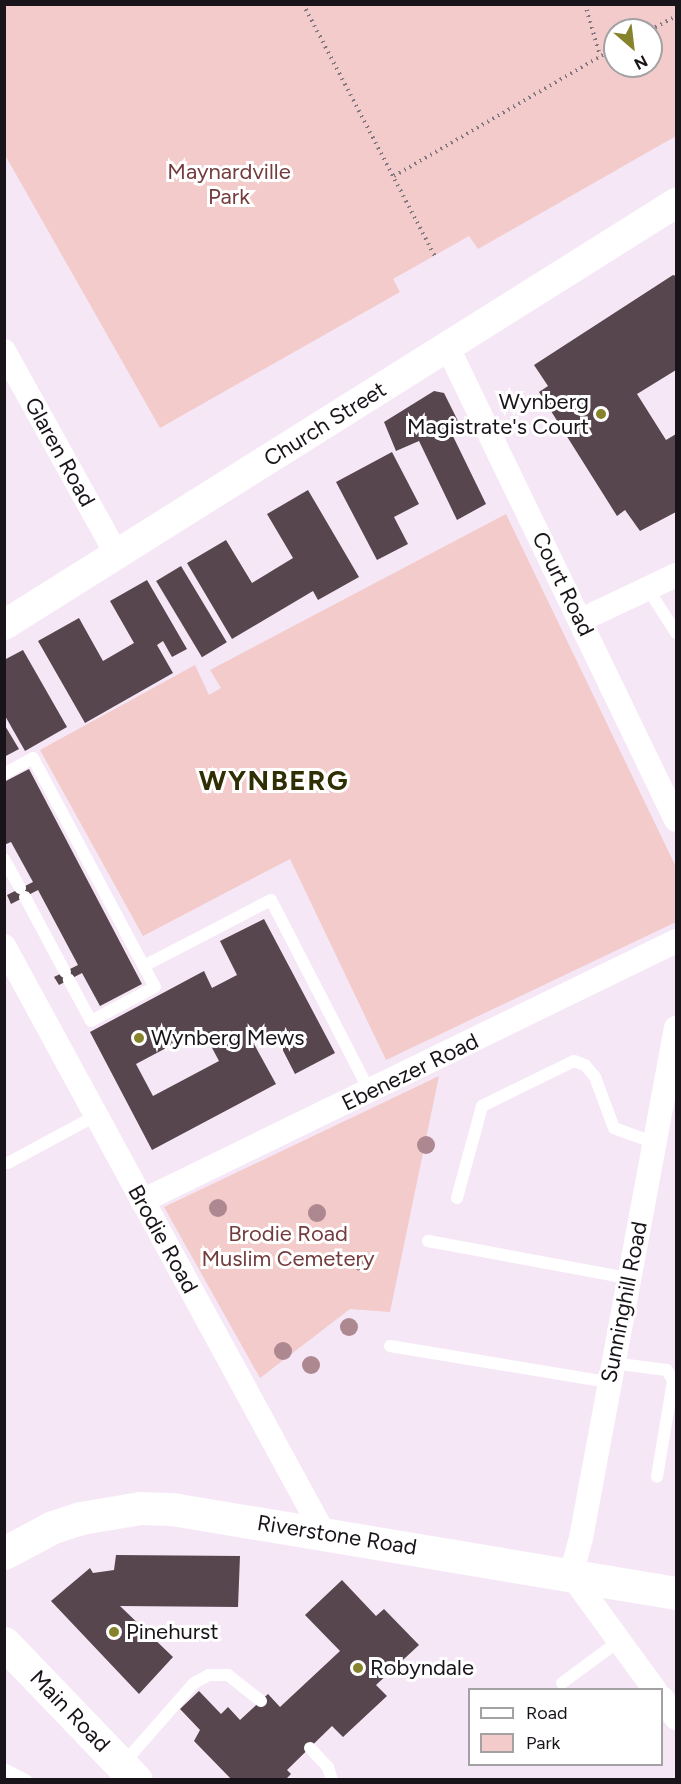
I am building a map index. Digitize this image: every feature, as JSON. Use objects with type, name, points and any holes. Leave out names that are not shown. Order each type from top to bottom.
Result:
[{"type":"main road","name":"Riverstone Road","points":[[4,1553],[52,1527],[108,1512],[172,1509],[322,1532],[676,1593]]},
{"type":"main road","name":"Main Road","points":[[4,1643],[129,1772]]},
{"type":"street","name":"Church Street","points":[[4,625],[676,203]]},
{"type":"street","name":"Court Road","points":[[448,348],[676,820]]},
{"type":"street","name":"Glaren Road","points":[[4,351],[116,553]]},
{"type":"street","points":[[581,620],[676,576]]},
{"type":"street","name":"Ebenezer Road","points":[[152,1195],[370,1092],[676,941]]},
{"type":"street","name":"Brodie Road","points":[[4,946],[95,1116],[152,1195],[322,1532]]},
{"type":"street","name":"Sunninghill Road","points":[[571,1575],[581,1538],[610,1372],[676,1028]]},
{"type":"street","points":[[571,1575],[653,1688]]},
{"type":"lane","points":[[648,590],[676,633]]},
{"type":"lane","points":[[4,774],[33,759],[155,987],[91,1021],[4,859]]},
{"type":"lane","points":[[144,966],[271,900],[370,1092]]},
{"type":"lane","points":[[457,1198],[482,1106],[574,1061],[585,1065],[595,1077],[614,1128],[655,1143]]},
{"type":"lane","points":[[8,1163],[95,1116]]},
{"type":"lane","points":[[428,1241],[628,1278]]},
{"type":"lane","points":[[390,1346],[610,1372],[667,1370],[673,1381],[657,1477]]},
{"type":"lane","points":[[562,1683],[619,1641]]},
{"type":"lane","points":[[129,1772],[194,1683],[209,1675],[228,1675],[261,1701]]},
{"type":"lane","points":[[310,1748],[328,1767],[332,1779]]},
{"type":"lane","points":[[4,1769],[26,1779]]},
{"type":"path","points":[[303,4],[435,256]]},
{"type":"path","points":[[585,4],[600,56]]},
{"type":"path","points":[[394,176],[603,54]]},
{"type":"green space","name":"Maynardville Park","points":[[4,5],[676,5],[676,136],[478,249],[469,236],[393,279],[400,292],[160,428],[5,155]]},
{"type":"green space","points":[[506,514],[676,867],[676,922],[386,1060],[290,859],[143,936],[40,750],[195,665],[209,695],[221,688],[210,670]]},
{"type":"green space","name":"Brodie Road Muslim Cemetery","points":[[439,1076],[390,1312],[350,1309],[260,1378],[164,1207]]},
{"type":"building","name":"Wynberg Magistrate's Court","points":[[673,275],[676,276],[676,370],[637,394],[666,440],[676,434],[676,512],[640,531],[625,510],[617,516],[539,392],[548,386],[534,365]]},
{"type":"building","points":[[434,391],[444,393],[459,423],[449,428],[486,504],[457,520],[419,441],[396,451],[384,422]]},
{"type":"building","points":[[392,452],[419,504],[394,517],[408,544],[377,560],[336,482]]},
{"type":"building","points":[[308,490],[359,577],[318,600],[313,591],[232,639],[187,563],[226,540],[252,583],[293,558],[267,514]]},
{"type":"building","points":[[181,566],[227,642],[202,657],[156,581]]},
{"type":"building","points":[[147,580],[187,649],[172,657],[163,641],[157,645],[173,673],[85,723],[38,641],[79,618],[103,661],[134,643],[110,601]]},
{"type":"building","points":[[23,650],[67,727],[25,751],[4,714],[4,660]]},
{"type":"building","points":[[4,724],[19,749],[4,757]]},
{"type":"building","points":[[29,769],[142,984],[100,1006],[82,973],[59,985],[54,977],[78,965],[38,890],[11,904],[7,895],[33,882],[11,842],[4,845],[4,782]]},
{"type":"building","name":"Wynberg Mews","points":[[264,919],[335,1053],[295,1074],[274,1033],[254,1044],[276,1084],[152,1150],[90,1032],[204,971],[212,988],[237,975],[220,941]],"holes":[[[202,1029],[219,1061],[153,1096],[136,1064]]]},
{"type":"building","name":"Pinehurst","points":[[116,1555],[240,1556],[238,1607],[120,1606],[173,1657],[139,1694],[51,1601],[90,1568],[93,1573],[114,1570]]},
{"type":"building","name":"Robyndale","points":[[342,1580],[376,1616],[384,1609],[419,1645],[376,1685],[387,1696],[343,1737],[332,1726],[287,1770],[291,1774],[285,1780],[232,1780],[194,1741],[200,1730],[180,1709],[199,1691],[221,1714],[228,1707],[240,1720],[268,1694],[280,1707],[340,1651],[305,1615]]},
{"type":"place","name":"Wynberg Magistrate's Court","points":[[601,414]]},
{"type":"place","name":"Wynberg Mews","points":[[139,1038]]},
{"type":"place","name":"Pinehurst","points":[[114,1632]]},
{"type":"place","name":"Robyndale","points":[[358,1668]]},
{"type":"district","name":"WYNBERG","points":[[274,780]]}]
